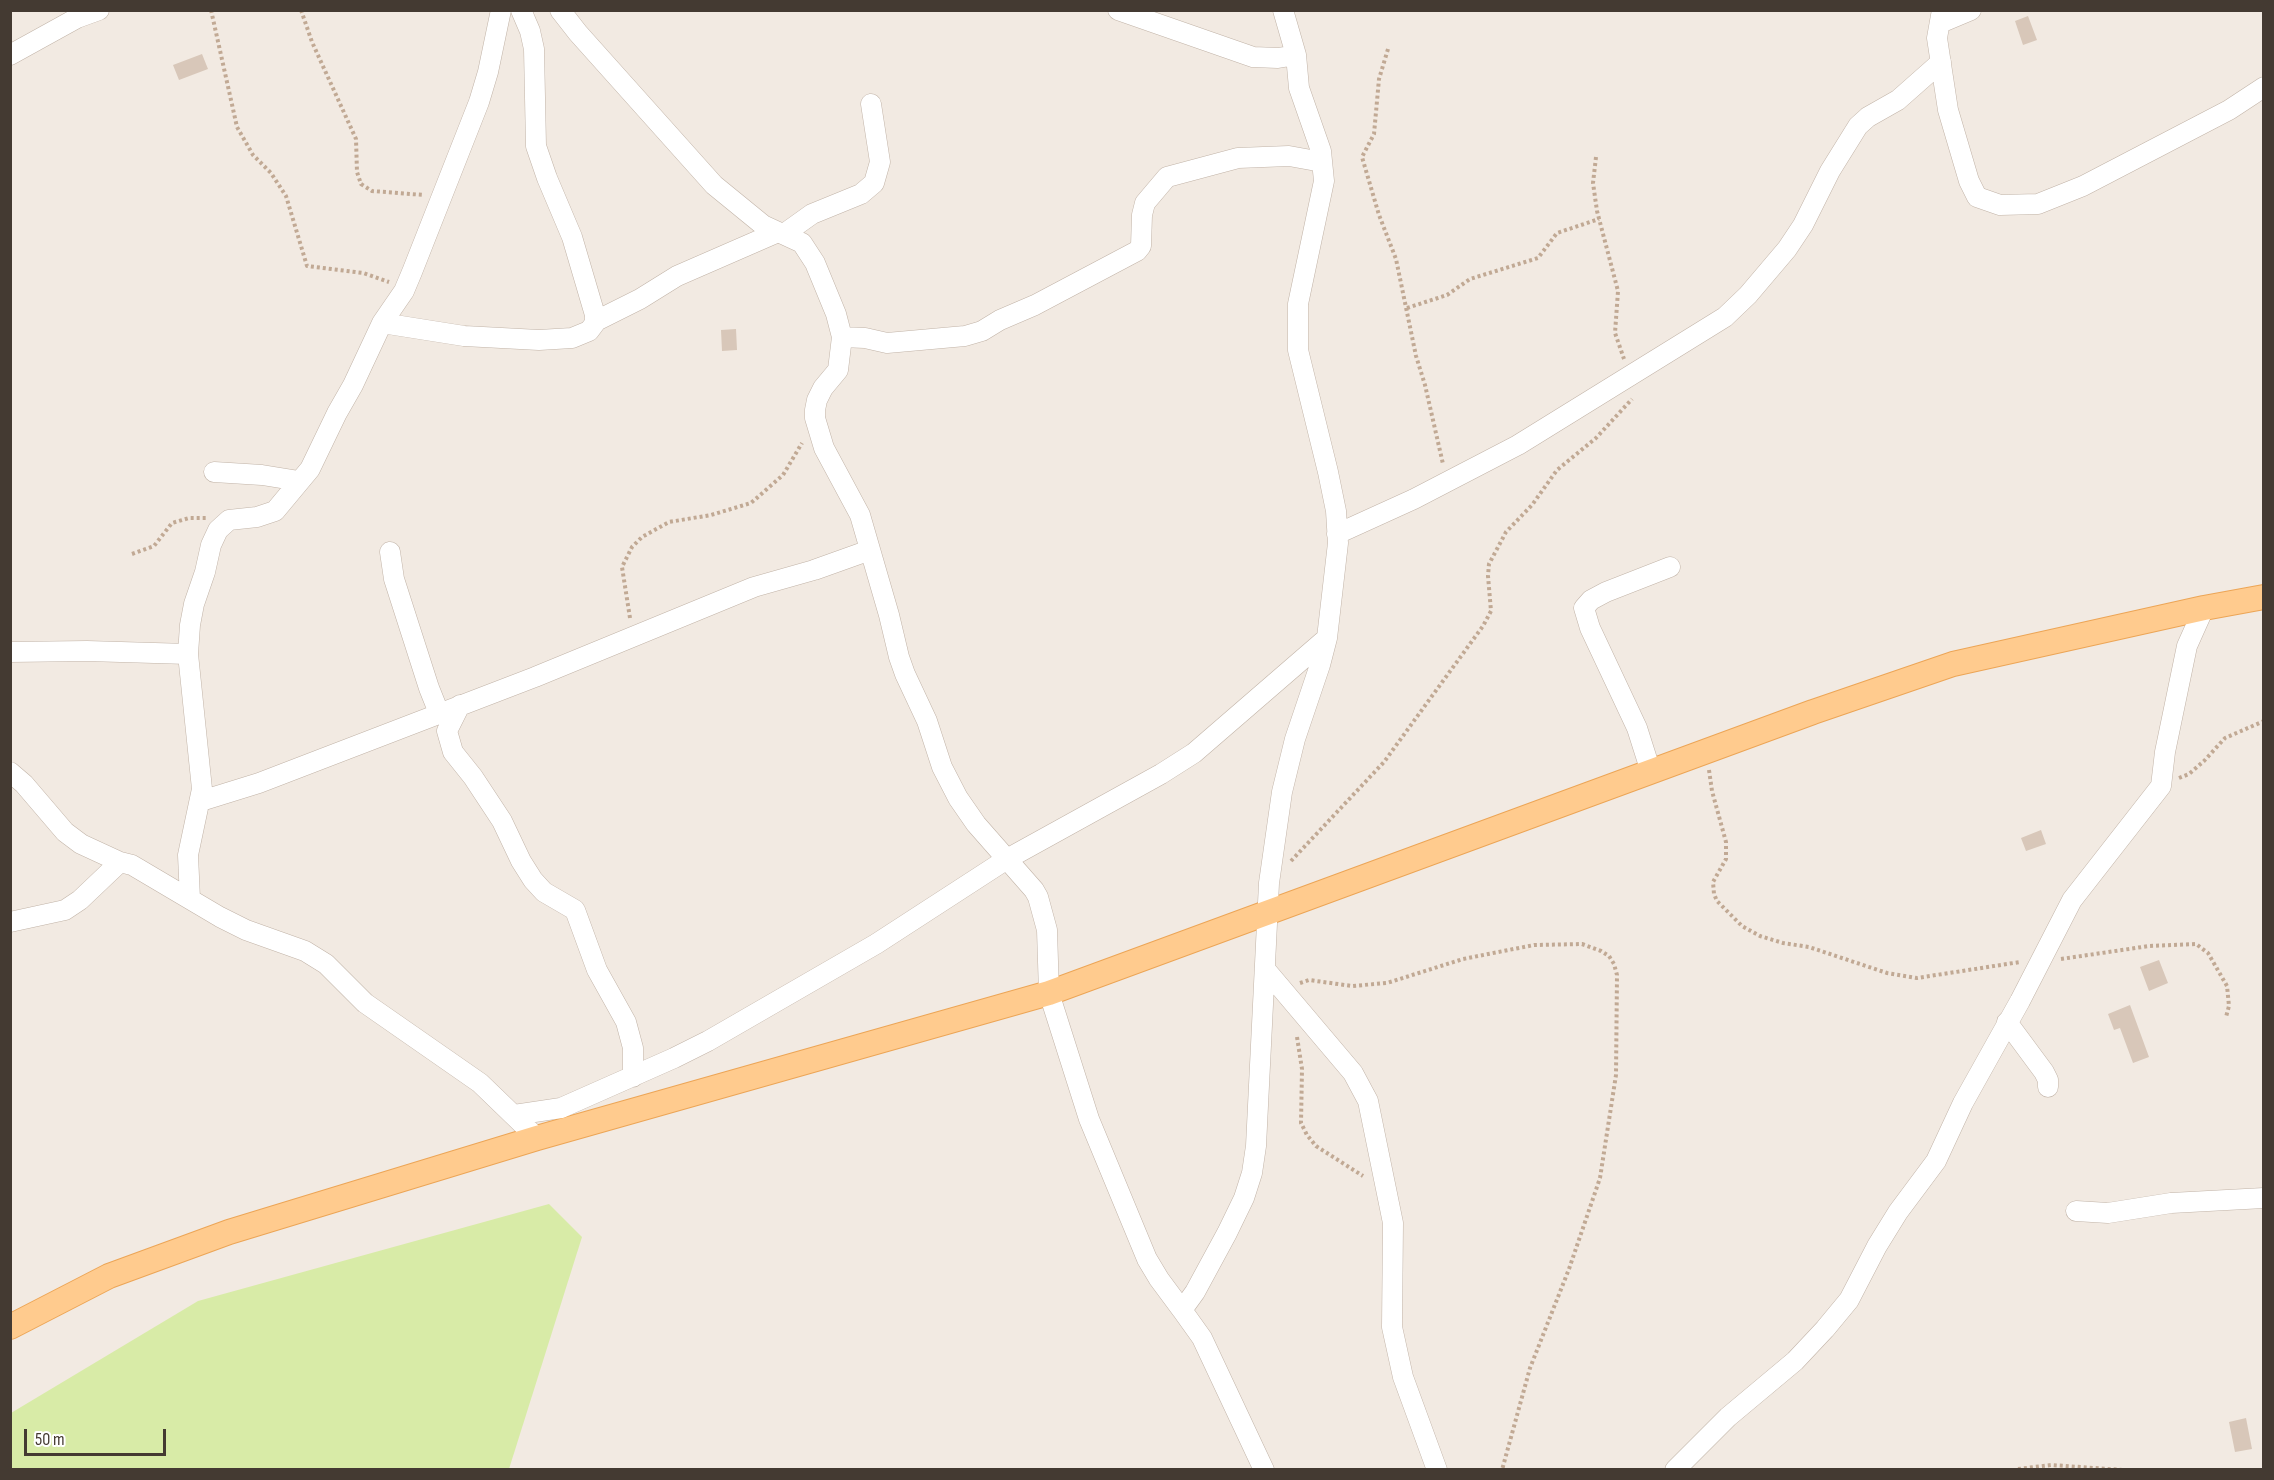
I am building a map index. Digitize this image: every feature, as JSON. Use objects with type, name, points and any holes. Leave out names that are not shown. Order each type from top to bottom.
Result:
[{"type":"main road","points":[[10,1327],[109,1276],[229,1232],[537,1138],[1048,993],[1707,752],[1813,711],[1953,664],[2204,608],[2264,597]]},
{"type":"street","points":[[10,55],[77,18],[99,10]]},
{"type":"street","points":[[190,899],[188,855],[201,801],[201,770],[188,654],[194,604],[211,545],[218,530],[226,522],[275,511],[314,461],[382,323],[404,291],[488,72],[501,10]]},
{"type":"street","points":[[521,10],[530,31],[534,49],[536,146],[572,237],[596,321]]},
{"type":"street","points":[[561,10],[578,33],[714,185],[763,225],[802,243],[810,252],[836,314],[842,337],[838,370],[823,388],[817,400],[815,418],[824,448],[860,515],[890,615],[904,674],[927,721],[942,767],[958,798],[976,824],[1034,890],[1046,920],[1048,993],[1089,1119],[1137,1238],[1159,1279],[1202,1338],[1264,1470]]},
{"type":"street","points":[[1118,10],[1253,57],[1278,58],[1296,55]]},
{"type":"street","points":[[1182,1310],[1227,1233],[1244,1198],[1252,1173],[1256,1146],[1269,883],[1282,792],[1295,739],[1327,638],[1334,590],[1336,511],[1298,350],[1298,303],[1324,181],[1321,151],[1299,88],[1296,55],[1283,10]]},
{"type":"street","points":[[1971,10],[1941,17],[1937,38],[1948,110],[1969,181],[1977,197],[2000,205],[2038,204],[2083,186],[2229,110],[2264,87]]},
{"type":"street","points":[[1337,534],[1448,483],[1518,445],[1712,326],[1748,295],[1787,249],[1803,225],[1830,171],[1858,126],[1868,117],[1898,100],[1941,62]]},
{"type":"street","points":[[382,323],[464,336],[539,340],[578,336],[593,327],[596,321],[686,272],[781,233],[812,214],[861,194],[874,183],[879,173],[880,162],[871,104]]},
{"type":"street","points":[[842,337],[866,338],[887,343],[965,336],[982,331],[1137,251],[1141,246],[1142,215],[1145,203],[1167,177],[1225,160],[1249,157],[1289,156],[1322,162]]},
{"type":"street","points":[[214,472],[262,475],[299,481]]},
{"type":"street","points":[[201,801],[259,783],[634,637],[754,587],[814,570],[870,550]]},
{"type":"street","points":[[390,552],[394,579],[439,713]]},
{"type":"street","points":[[1651,772],[1637,728],[1590,628],[1584,608],[1591,600],[1606,592],[1670,567]]},
{"type":"street","points":[[1675,1470],[1728,1417],[1795,1361],[1842,1309],[1888,1228],[1936,1161],[1962,1103],[2041,962],[2072,900],[2107,853],[2131,826],[2163,781],[2165,752],[2187,646],[2204,608]]},
{"type":"street","points":[[514,1115],[561,1108],[633,1077],[708,1041],[876,944],[1007,859],[1187,758],[1327,638]]},
{"type":"street","points":[[10,652],[87,651],[188,654]]},
{"type":"street","points":[[460,705],[447,730],[453,752],[473,777],[502,821],[533,880],[544,892],[575,910],[597,970],[626,1022],[633,1047],[633,1077]]},
{"type":"street","points":[[10,772],[24,784],[65,832],[81,844],[132,865],[246,930],[305,951],[326,964],[365,1003],[465,1071],[537,1138]]},
{"type":"street","points":[[10,922],[65,910],[80,900],[120,862]]},
{"type":"street","points":[[1265,969],[1353,1074],[1371,1110],[1378,1156],[1393,1223],[1395,1244],[1392,1327],[1404,1377],[1437,1470]]},
{"type":"street","points":[[2007,1023],[2044,1072],[2048,1080],[2048,1087]]},
{"type":"street","points":[[2076,1211],[2108,1213],[2171,1203],[2264,1198]]},
{"type":"path","points":[[211,10],[237,127],[253,154],[286,196],[307,266],[363,273],[392,283],[404,291]]},
{"type":"path","points":[[301,10],[312,42],[356,139],[357,172],[361,184],[372,191],[440,198]]},
{"type":"path","points":[[1388,49],[1379,80],[1374,134],[1362,157],[1379,215],[1396,259],[1416,356],[1448,483]]},
{"type":"path","points":[[1596,157],[1593,183],[1599,219],[1618,291],[1615,333],[1626,365],[1626,378]]},
{"type":"path","points":[[1407,308],[1446,295],[1470,279],[1538,258],[1557,233],[1599,219]]},
{"type":"path","points":[[1269,883],[1384,762],[1483,626],[1491,611],[1489,564],[1506,532],[1532,505],[1557,470],[1596,438],[1633,397]]},
{"type":"path","points":[[634,637],[622,567],[632,547],[649,532],[669,522],[711,515],[751,503],[783,475],[801,447],[815,418]]},
{"type":"path","points":[[132,554],[154,546],[168,526],[177,521],[202,517],[226,522]]},
{"type":"path","points":[[2163,781],[2189,774],[2224,738],[2264,721]]},
{"type":"path","points":[[1707,752],[1712,791],[1726,842],[1726,859],[1713,882],[1714,894],[1717,901],[1742,926],[1760,936],[1809,947],[1887,974],[1917,978],[2149,946],[2196,944],[2208,953],[2227,986],[2229,1006],[2226,1017]]},
{"type":"path","points":[[1387,1193],[1316,1146],[1307,1136],[1301,1123],[1302,1069],[1287,996],[1309,980],[1352,986],[1387,983],[1463,959],[1534,945],[1582,944],[1609,956],[1617,975],[1616,1075],[1600,1178],[1569,1269],[1530,1368],[1502,1470]]},
{"type":"path","points":[[2018,1469],[2050,1465],[2123,1470]]},
{"type":"green space","points":[[549,1204],[582,1237],[509,1469],[11,1469],[11,1413],[198,1301]]},
{"type":"building","points":[[2028,16],[2037,40],[2023,45],[2015,21]]},
{"type":"building","points":[[202,54],[208,69],[179,80],[173,65]]},
{"type":"building","points":[[736,329],[737,350],[722,351],[721,330]]},
{"type":"building","points":[[2041,830],[2046,844],[2026,851],[2021,838]]},
{"type":"building","points":[[2159,960],[2168,983],[2149,991],[2140,967]]},
{"type":"building","points":[[2130,1005],[2149,1057],[2133,1063],[2120,1028],[2114,1030],[2108,1014]]},
{"type":"building","points":[[2246,1418],[2252,1449],[2235,1452],[2229,1422]]}]
